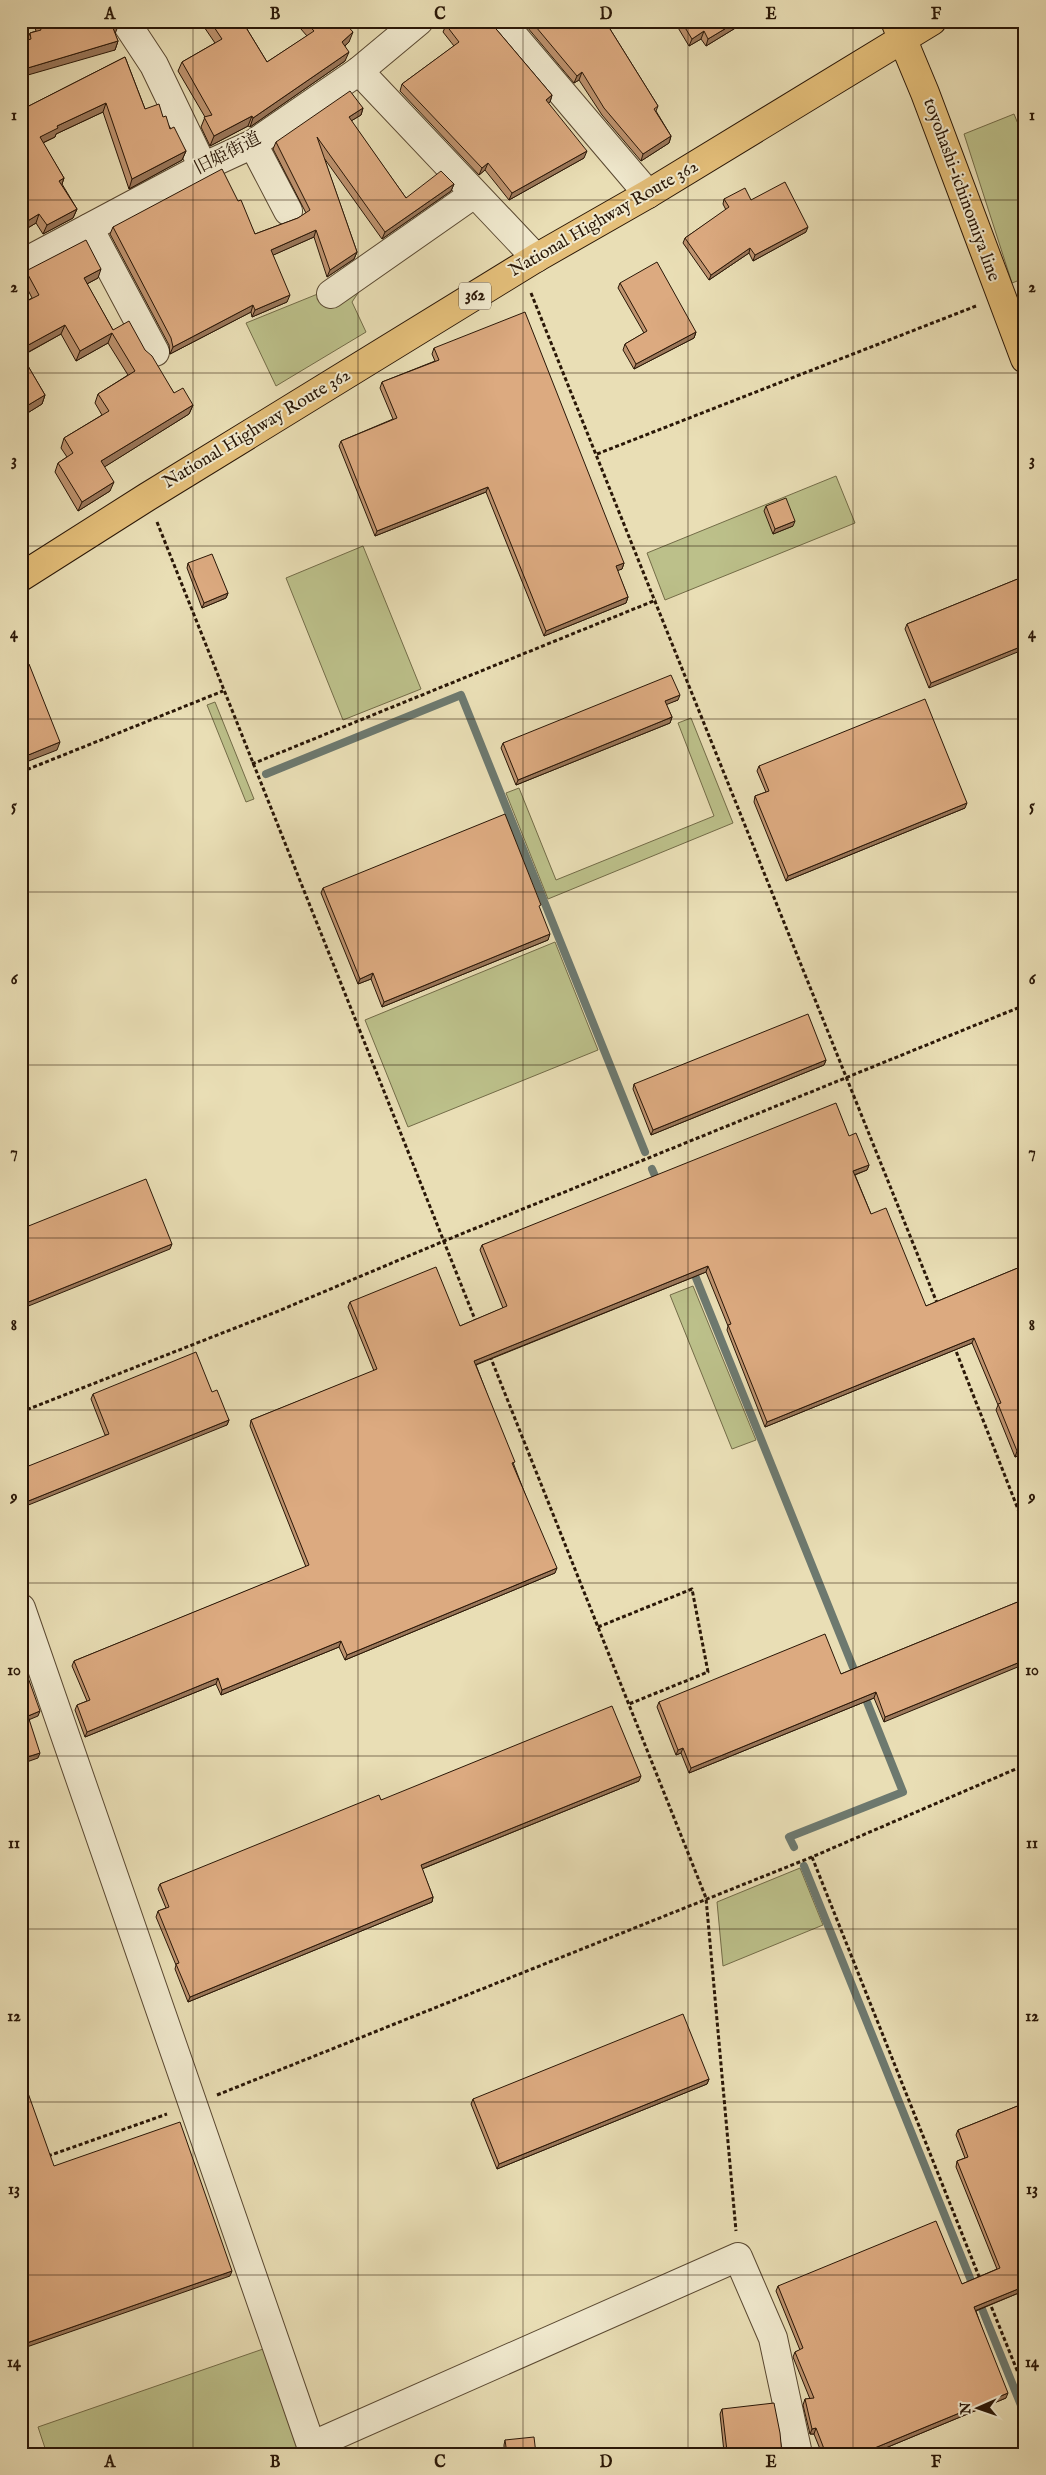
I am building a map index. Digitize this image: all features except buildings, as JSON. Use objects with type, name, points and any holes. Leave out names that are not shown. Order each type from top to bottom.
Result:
[{"type":"main road","name":"National Highway Route 362","points":[[21,576],[146,497],[529,263],[648,194],[899,30],[932,21]]},
{"type":"main road","name":"toyohashi-ichinomiya line","points":[[899,30],[1025,359]]},
{"type":"street","points":[[125,21],[154,65],[202,167]]},
{"type":"street","name":"旧姫街道","points":[[21,264],[202,167],[253,144],[359,71],[419,21]]},
{"type":"street","points":[[501,21],[648,194]]},
{"type":"street","points":[[359,71],[474,194],[529,263]]},
{"type":"street","points":[[253,144],[288,211]]},
{"type":"street","points":[[331,294],[474,194]]},
{"type":"street","points":[[89,228],[155,352]]},
{"type":"street","points":[[21,1608],[312,2450],[738,2257],[773,2338],[798,2454]]},
{"type":"path","points":[[529,263],[597,454],[938,1308]]},
{"type":"path","points":[[597,454],[1000,297]]},
{"type":"path","points":[[146,497],[477,1324]]},
{"type":"path","points":[[252,764],[656,600]]},
{"type":"path","points":[[21,772],[224,691]]},
{"type":"path","points":[[21,1412],[276,1312],[444,1241],[848,1079],[1025,1005]]},
{"type":"path","points":[[953,1344],[1025,1527]]},
{"type":"path","points":[[488,1351],[706,1898],[738,2257]]},
{"type":"path","points":[[598,1627],[692,1589],[708,1672],[629,1704]]},
{"type":"path","points":[[39,2158],[194,2105],[812,1857],[1025,1766]]},
{"type":"path","points":[[812,1857],[981,2279]]},
{"type":"path","points":[[988,2298],[1025,2390]]},
{"type":"green space","points":[[1014,114],[1025,141],[1025,278],[1012,283],[964,134]]},
{"type":"green space","points":[[372,272],[352,302],[366,332],[276,386],[246,323]]},
{"type":"green space","points":[[836,476],[855,523],[665,600],[647,553]]},
{"type":"green space","points":[[363,546],[421,689],[343,720],[286,578]]},
{"type":"green space","points":[[215,702],[254,799],[246,802],[207,705]]},
{"type":"green space","points":[[691,718],[733,823],[548,899],[506,793],[519,788],[556,880],[714,816],[678,723]]},
{"type":"green space","points":[[555,942],[598,1050],[408,1127],[365,1020]]},
{"type":"green space","points":[[693,1286],[756,1440],[732,1449],[670,1295]]},
{"type":"green space","points":[[800,1868],[823,1925],[723,1966],[717,1902]]},
{"type":"green space","points":[[266,2348],[302,2454],[47,2454],[38,2427]]},
{"type":"waterway","points":[[266,774],[461,695],[645,1152]]},
{"type":"waterway","points":[[652,1169],[658,1183]]},
{"type":"waterway","points":[[692,1268],[857,1677]]},
{"type":"waterway","points":[[794,1847],[789,1837],[903,1792],[863,1692]]},
{"type":"waterway","points":[[804,1866],[974,2288]]},
{"type":"waterway","points":[[978,2299],[1025,2415]]}]
